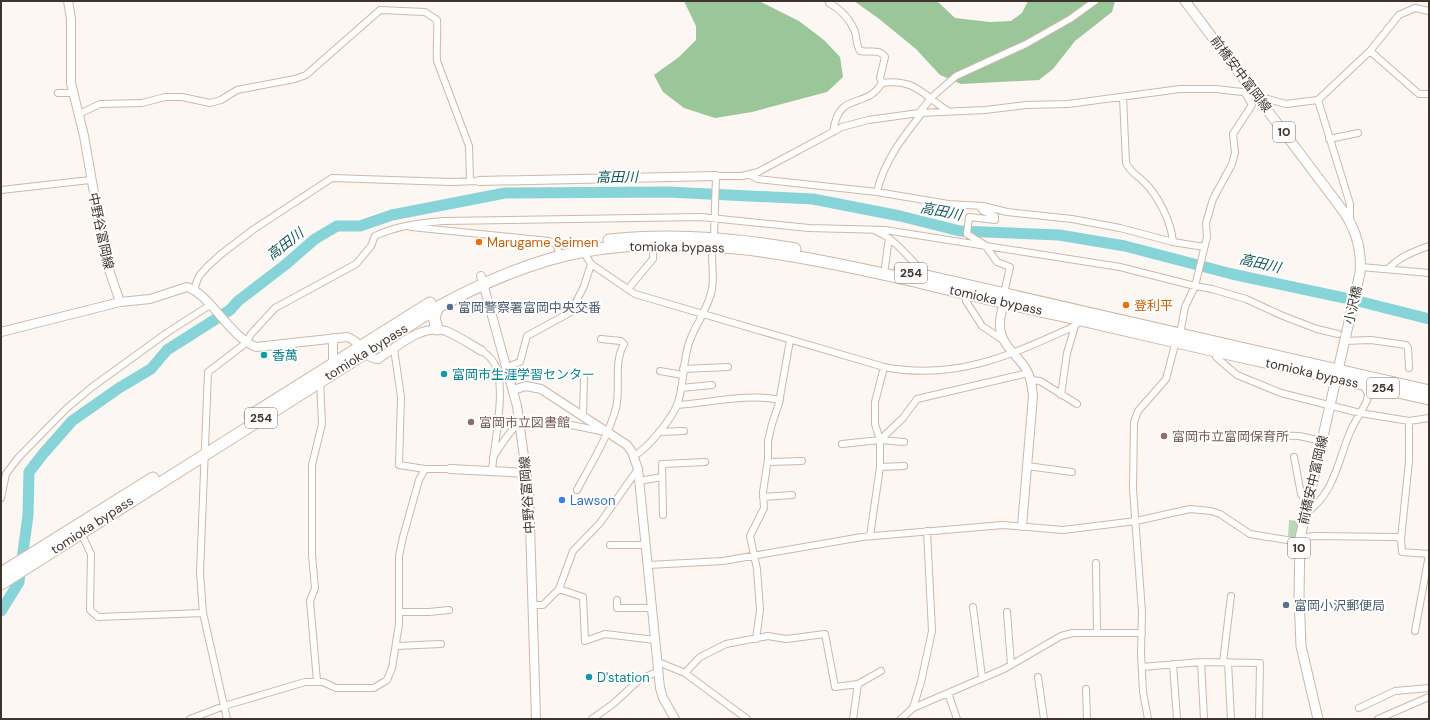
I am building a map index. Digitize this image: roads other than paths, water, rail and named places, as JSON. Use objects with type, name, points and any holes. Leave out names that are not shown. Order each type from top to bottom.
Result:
[{"type":"highway","name":"tomioka bypass","points":[[1,584],[81,533],[333,363],[362,350],[483,280],[518,262],[558,250],[598,242],[664,236],[712,242],[823,261],[966,294],[1006,298],[1078,323],[1178,338],[1217,351],[1429,391]]},
{"type":"highway","name":"tomioka bypass","points":[[1,573],[46,544],[320,381],[434,300],[483,280],[532,264],[584,251],[615,247],[712,242],[787,247],[917,274],[1006,298],[1337,374],[1363,384],[1429,399]]},
{"type":"highway","points":[[436,329],[434,317],[438,307]]},
{"type":"main road","name":"前橋安中富岡線","points":[[1185,1],[1350,221],[1358,244],[1360,270]]},
{"type":"main road","name":"小沢橋","points":[[1342,338],[1360,270]]},
{"type":"main road","name":"前橋安中富岡線","points":[[1318,719],[1301,646],[1300,540],[1337,374],[1342,338]]},
{"type":"street","name":"中野谷富岡線","points":[[68,1],[71,19],[70,70],[73,93],[79,114],[106,261],[120,302]]},
{"type":"street","points":[[877,192],[880,177],[886,164],[932,97],[956,76],[1026,44],[1070,19],[1095,1]]},
{"type":"street","points":[[829,3],[838,8],[850,24],[855,32],[857,47],[860,51],[879,51],[882,53],[884,57],[880,78],[882,83]]},
{"type":"street","points":[[194,289],[200,276],[220,255],[254,229],[332,178],[479,181],[716,178],[750,175],[758,172],[833,132],[854,123],[920,113],[1068,104],[1180,90],[1216,89],[1245,92],[1286,104],[1318,100],[1370,51],[1399,15],[1415,8],[1429,11]]},
{"type":"street","points":[[79,114],[100,104],[142,103],[165,97],[182,97],[210,103],[221,100],[237,90],[295,79],[306,75],[380,10],[425,12],[437,20],[437,61],[469,146],[470,181]]},
{"type":"street","points":[[1370,51],[1419,94],[1429,94]]},
{"type":"street","points":[[882,83],[918,87],[949,112]]},
{"type":"street","points":[[833,132],[834,121],[842,107],[846,104],[874,94],[882,83]]},
{"type":"street","points":[[1148,719],[1142,667],[1142,633],[1132,475],[1134,422],[1138,411],[1166,380],[1185,308],[1195,286],[1207,237],[1206,223],[1213,200],[1235,153],[1233,134],[1252,105],[1245,92]]},
{"type":"street","points":[[58,94],[73,93]]},
{"type":"street","points":[[1123,97],[1126,163],[1130,171],[1148,187],[1168,217],[1173,242]]},
{"type":"street","points":[[1318,100],[1350,204],[1350,221]]},
{"type":"street","points":[[1329,139],[1358,133]]},
{"type":"street","points":[[750,175],[758,179],[877,192],[948,204],[979,206],[1007,212],[1079,220],[1120,228],[1173,242],[1204,247]]},
{"type":"street","points":[[634,456],[651,444],[677,406],[681,388],[684,359],[690,339],[709,301],[712,288],[712,242],[716,178]]},
{"type":"street","points":[[1,190],[90,180]]},
{"type":"street","points":[[979,206],[983,211],[995,216],[995,220],[969,217],[967,234],[987,246],[997,262],[1010,268],[1005,289],[1006,298],[1000,323],[1003,340]]},
{"type":"street","points":[[227,719],[203,613],[200,573],[208,372],[245,342],[275,308],[356,264],[370,246],[374,236],[385,231],[426,222],[701,217],[809,228],[874,230],[931,236],[1120,267],[1212,289],[1246,299],[1294,320],[1342,338],[1406,345],[1408,348],[1408,368]]},
{"type":"street","points":[[403,226],[549,241],[556,245],[558,250]]},
{"type":"street","points":[[874,230],[889,238],[918,268],[917,274]]},
{"type":"street","points":[[885,267],[889,238]]},
{"type":"street","points":[[628,289],[653,260],[653,245]]},
{"type":"street","points":[[1388,269],[1402,257],[1429,246]]},
{"type":"street","points":[[584,251],[591,264],[635,294],[884,367],[908,372],[926,372],[977,365],[1013,354],[1078,323]]},
{"type":"street","points":[[507,366],[520,362],[528,336],[571,312],[584,286],[591,264]]},
{"type":"street","points":[[1360,270],[1388,269],[1429,273]]},
{"type":"street","name":"中野谷富岡線","points":[[483,280],[513,390],[520,424],[527,473],[536,719]]},
{"type":"street","points":[[1,332],[120,302],[150,299],[187,287],[194,289],[245,342],[256,347],[333,338],[351,338],[371,358],[378,359],[423,331],[436,329],[456,336],[482,351],[493,360],[500,380],[492,471]]},
{"type":"street","points":[[966,294],[966,301],[973,310],[978,321],[1003,340],[1030,377],[1033,396],[1022,526]]},
{"type":"street","points":[[1,498],[6,474],[18,458],[66,409],[92,387],[143,350],[211,307]]},
{"type":"street","points":[[1061,395],[1067,353],[1078,323]]},
{"type":"street","points":[[333,338],[333,363]]},
{"type":"street","points":[[577,490],[606,433],[616,407],[617,380],[624,344],[621,341],[602,339]]},
{"type":"street","points":[[756,639],[760,610],[757,569],[750,536],[764,508],[768,462],[768,441],[780,400],[790,340]]},
{"type":"street","points":[[394,349],[401,397],[399,465],[425,469],[450,468],[527,473]]},
{"type":"street","points":[[1217,351],[1216,357],[1237,374],[1281,393],[1360,414],[1409,421],[1429,418]]},
{"type":"street","points":[[660,372],[683,372],[728,367]]},
{"type":"street","points":[[870,536],[880,467],[880,440],[875,424],[875,402],[884,367]]},
{"type":"street","points":[[880,440],[903,418],[917,399],[1030,377],[1040,381],[1077,404]]},
{"type":"street","points":[[583,416],[584,379]]},
{"type":"street","points":[[317,681],[310,601],[315,588],[312,554],[312,465],[322,424],[320,381]]},
{"type":"street","points":[[1294,458],[1301,494],[1308,507],[1312,509],[1319,503],[1330,486],[1350,432],[1367,400],[1368,394],[1363,384]]},
{"type":"street","points":[[681,388],[712,385]]},
{"type":"street","points":[[513,390],[526,386],[541,389],[606,433],[627,445],[634,456],[638,469],[659,671],[663,698],[672,717]]},
{"type":"street","points":[[677,406],[704,404],[716,400],[780,400]]},
{"type":"street","points":[[493,457],[514,429],[520,424],[537,421],[606,433]]},
{"type":"street","points":[[1409,421],[1409,461],[1401,539],[1402,552],[1429,554],[1415,631]]},
{"type":"street","points":[[659,432],[684,431]]},
{"type":"street","points":[[1256,435],[1299,436],[1322,441]]},
{"type":"street","points":[[842,444],[880,440],[904,442]]},
{"type":"street","points":[[768,462],[802,461]]},
{"type":"street","points":[[664,515],[662,464],[705,462]]},
{"type":"street","points":[[880,467],[904,466]]},
{"type":"street","points":[[1027,466],[1072,472]]},
{"type":"street","points":[[190,719],[224,706],[305,682],[317,681],[336,688],[374,688],[388,680],[396,646],[399,612],[400,550],[419,480],[425,469]]},
{"type":"street","points":[[532,605],[543,605],[559,589],[573,551],[600,523],[638,469]]},
{"type":"street","points":[[639,481],[662,477]]},
{"type":"street","points":[[764,497],[792,495]]},
{"type":"street","points":[[648,565],[723,561],[754,554],[870,536],[927,531],[1003,525],[1063,530],[1136,520],[1184,510],[1211,511],[1220,514],[1250,534],[1300,540],[1314,536],[1396,537],[1401,539]]},
{"type":"street","points":[[913,708],[921,682],[932,631],[927,531]]},
{"type":"street","points":[[81,533],[91,554],[90,610],[98,617],[203,613]]},
{"type":"street","points":[[610,546],[646,545]]},
{"type":"street","points":[[1096,563],[1097,633]]},
{"type":"street","points":[[559,589],[583,597],[585,641],[605,634],[655,640]]},
{"type":"street","points":[[1231,596],[1225,662],[1231,719]]},
{"type":"street","points":[[616,600],[617,608],[652,608]]},
{"type":"street","points":[[974,607],[982,677]]},
{"type":"street","points":[[399,612],[449,610]]},
{"type":"street","points":[[1007,612],[1010,665]]},
{"type":"street","points":[[901,719],[913,708],[1010,665],[1061,636],[1073,633],[1142,633]]},
{"type":"street","points":[[685,672],[700,657],[726,644],[768,636],[786,638],[825,634],[835,686],[858,684],[881,671]]},
{"type":"street","points":[[396,646],[441,644]]},
{"type":"street","points":[[658,662],[685,672],[747,719]]},
{"type":"street","points":[[1142,667],[1201,662],[1260,663],[1259,719]]},
{"type":"street","points":[[1201,662],[1204,719]]},
{"type":"street","points":[[1173,664],[1178,719]]},
{"type":"street","points":[[592,719],[613,704],[639,680],[659,671]]},
{"type":"street","points":[[1038,678],[1044,719]]},
{"type":"street","points":[[853,719],[858,684]]},
{"type":"street","points":[[1359,708],[1395,691],[1429,688]]},
{"type":"street","points":[[1086,689],[1087,719]]},
{"type":"street","points":[[948,692],[957,719]]},
{"type":"street","points":[[1378,719],[1429,697]]},
{"type":"waterway","name":"高田川","points":[[1,611],[19,582],[28,515],[29,472],[43,454],[72,421],[119,388],[151,369],[167,350],[230,310],[238,301],[285,265],[315,239],[337,226],[360,226],[392,215],[505,193],[668,192],[813,199],[900,216],[960,231],[1059,235],[1125,246],[1232,274],[1354,300],[1429,319]]},
{"type":"place","name":"Marugame Seimen","points":[[479,242]]},
{"type":"place","name":"登利平","points":[[1126,305]]},
{"type":"place","name":"富岡警察署富岡中央交番","points":[[450,307]]},
{"type":"place","name":"香萬","points":[[264,355]]},
{"type":"place","name":"富岡市生涯学習センター","points":[[444,374]]},
{"type":"place","name":"富岡市立図書館","points":[[471,422]]},
{"type":"place","name":"富岡市立富岡保育所","points":[[1164,436]]},
{"type":"place","name":"Lawson","points":[[562,500]]},
{"type":"place","name":"富岡小沢郵便局","points":[[1286,605]]},
{"type":"place","name":"D'station","points":[[589,677]]}]
